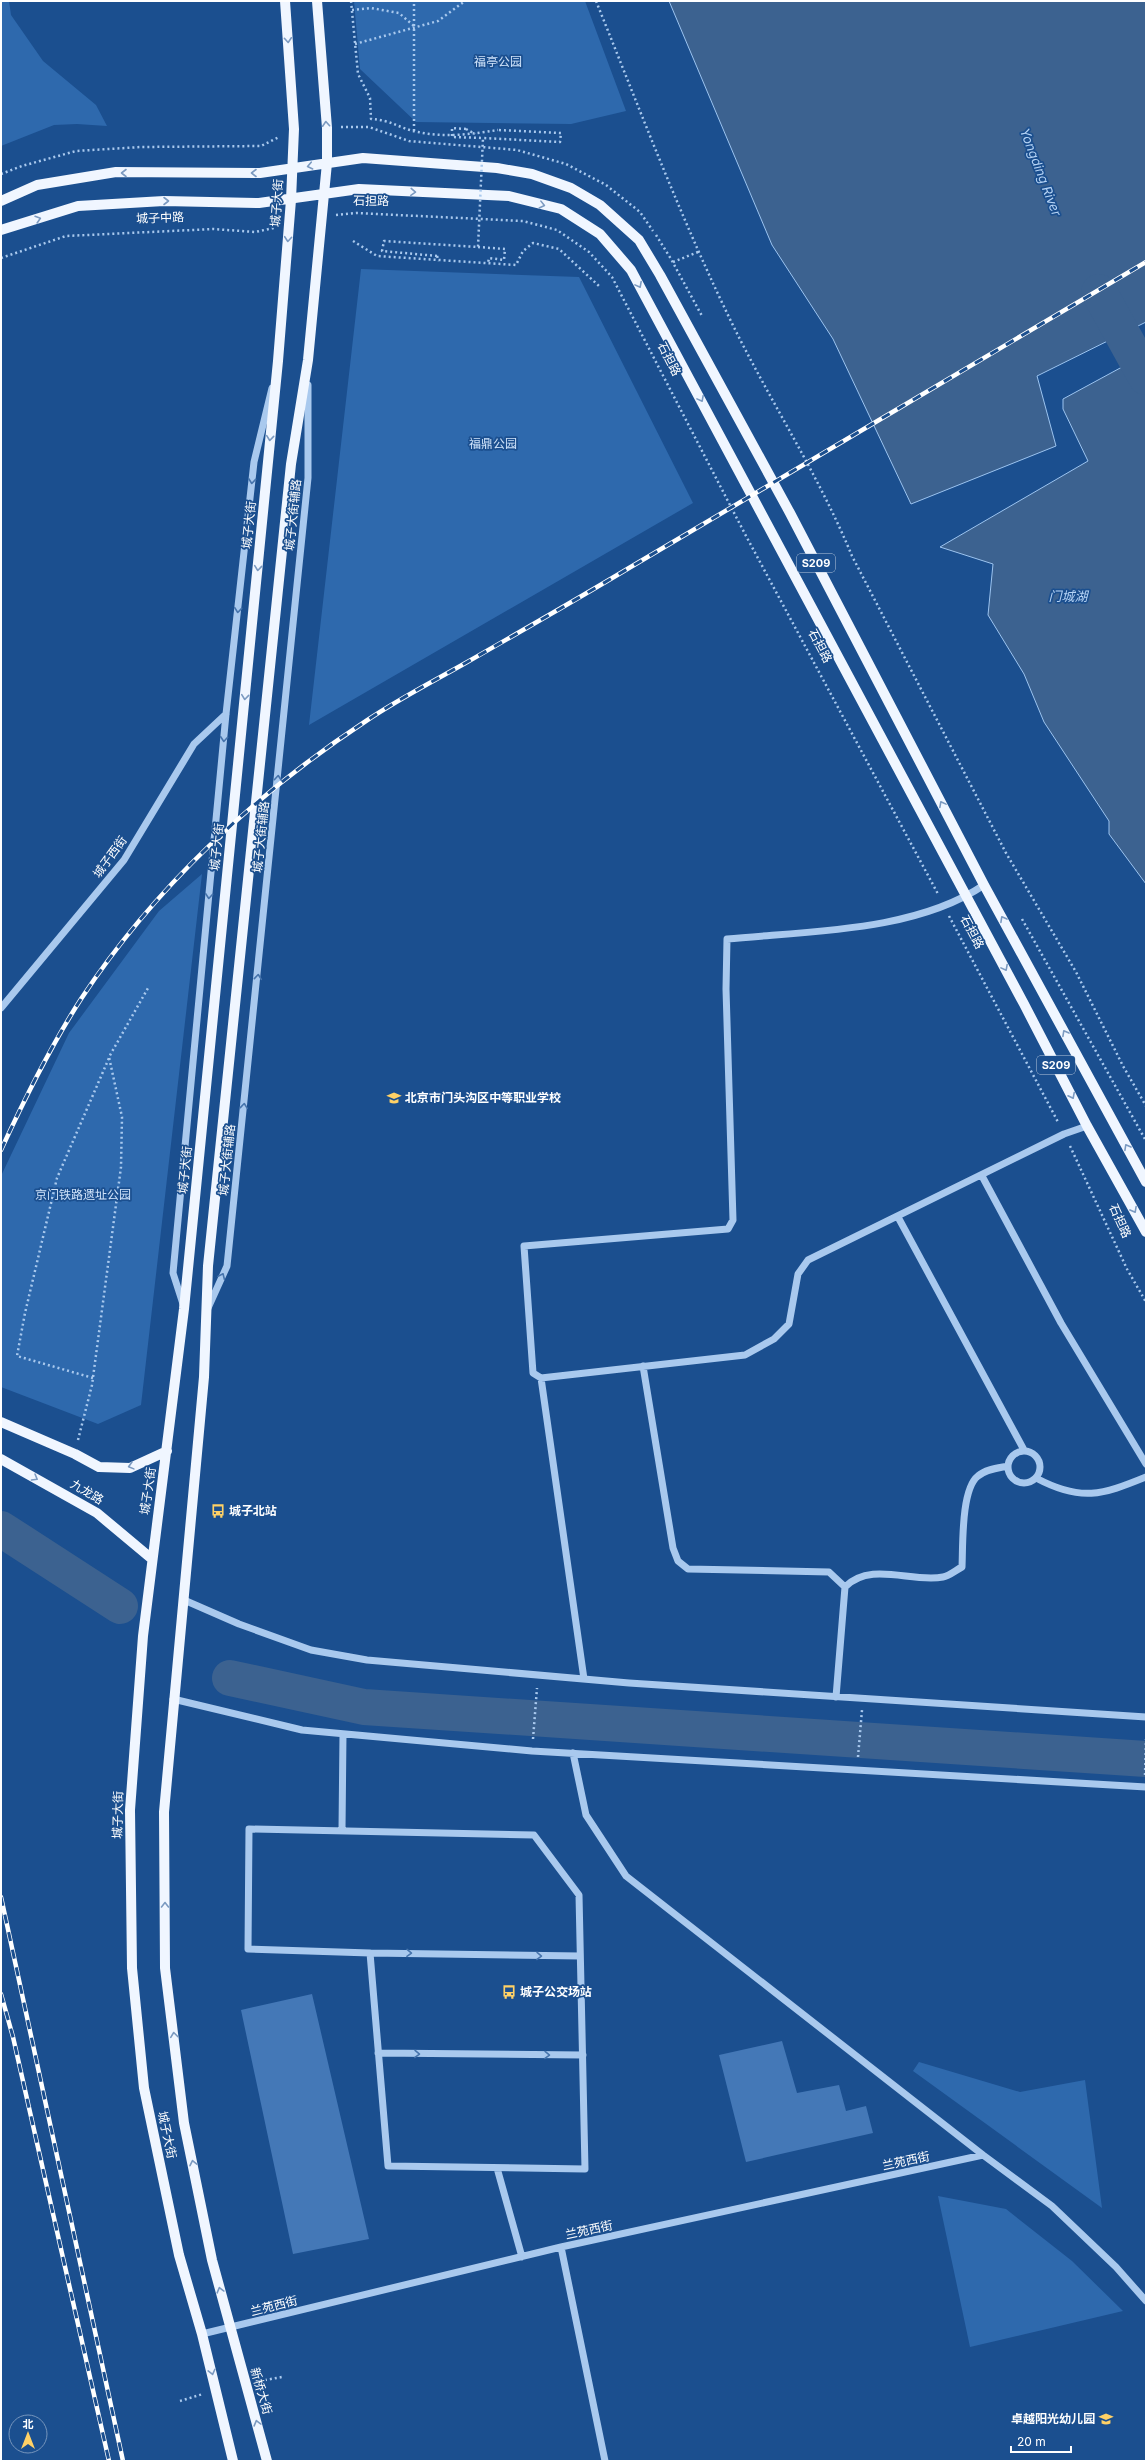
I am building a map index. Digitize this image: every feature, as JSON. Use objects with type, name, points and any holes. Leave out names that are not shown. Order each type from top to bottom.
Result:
[{"type":"main road","name":"城子大街","points":[[202,2334],[179,2256],[144,2088],[132,1968],[130,1810],[143,1644],[152,1559],[167,1452],[184,1310],[278,360],[291,200],[294,129],[285,1]]},
{"type":"main road","name":"城子大街","points":[[230,2328],[212,2260],[184,2124],[166,1968],[164,1812],[173,1699],[184,1600],[204,1376],[208,1266],[290,464],[308,360],[327,163],[327,128],[316,1]]},
{"type":"main road","name":"S209","points":[[292,170],[362,158],[497,168],[532,174],[571,188],[600,205],[639,240],[660,275],[790,513],[984,885],[1146,1182]]},
{"type":"main road","points":[[1,201],[37,185],[116,172],[260,173],[292,170]]},
{"type":"main road","name":"石担路","points":[[291,200],[359,189],[509,196],[561,209],[600,234],[631,270],[967,897],[1087,1126],[1146,1232]]},
{"type":"main road","name":"城子中路","points":[[1,230],[78,206],[164,201],[259,203],[291,200]]},
{"type":"main road","points":[[1,1422],[75,1454],[99,1467],[130,1468],[167,1452]]},
{"type":"main road","name":"九龙路","points":[[1,1459],[97,1513],[152,1559]]},
{"type":"main road","name":"新桥大街","points":[[230,2328],[267,2461]]},
{"type":"main road","points":[[202,2334],[233,2461]]},
{"type":"street","points":[[184,1310],[173,1273],[226,714],[254,462],[278,360]]},
{"type":"street","name":"城子大街辅路","points":[[206,1312],[227,1266],[228,1258],[308,478],[308,360]]},
{"type":"street","name":"城子西街","points":[[1,1008],[124,860],[194,744],[226,714]]},
{"type":"street","points":[[984,885],[967,897],[945,907],[884,923],[727,939],[726,989],[733,1220],[728,1229],[524,1246],[533,1373],[541,1378],[745,1355],[774,1339],[789,1324],[798,1274],[808,1260],[982,1176],[1064,1134],[1087,1126]]},
{"type":"street","points":[[982,1176],[1061,1323],[1146,1464]]},
{"type":"street","points":[[898,1217],[1024,1450],[1034,1454],[1041,1463],[1040,1474],[1027,1483],[1016,1482],[1009,1474],[1008,1466],[1014,1454],[1024,1450]]},
{"type":"street","points":[[643,1366],[673,1548],[678,1561],[688,1569],[829,1572],[845,1587]]},
{"type":"street","points":[[541,1378],[584,1679]]},
{"type":"street","points":[[836,1697],[845,1587],[854,1578],[867,1574],[944,1577],[962,1567],[969,1491],[977,1476],[991,1469],[1008,1466]]},
{"type":"street","points":[[1036,1478],[1075,1493],[1105,1493],[1146,1477]]},
{"type":"street","points":[[184,1600],[239,1624],[312,1650],[367,1660],[584,1679],[1146,1717]]},
{"type":"street","points":[[173,1699],[302,1730],[343,1734],[532,1751],[1146,1787]]},
{"type":"street","points":[[342,1830],[343,1734]]},
{"type":"street","points":[[573,1753],[586,1815],[626,1876],[983,2155],[1052,2206],[1116,2267],[1146,2301]]},
{"type":"street","points":[[370,1953],[388,2166],[497,2168],[585,2169],[579,1895],[534,1835],[249,1829],[248,1949],[370,1953],[580,1956]]},
{"type":"street","points":[[378,2053],[583,2056]]},
{"type":"street","name":"兰苑西街","points":[[202,2334],[561,2247],[983,2155]]},
{"type":"street","points":[[497,2168],[522,2257]]},
{"type":"street","points":[[561,2247],[605,2461]]},
{"type":"path","points":[[351,1],[358,74],[370,98],[371,119],[384,119],[414,131],[432,134],[476,134],[498,130],[561,133],[560,142],[452,137],[452,128],[466,129],[476,134]]},
{"type":"path","points":[[414,1],[414,131]]},
{"type":"path","points":[[355,44],[438,21],[465,1]]},
{"type":"path","points":[[596,1],[698,252],[728,315],[833,509],[852,556],[1006,853],[1076,972],[1123,1066],[1146,1106]]},
{"type":"path","points":[[352,10],[371,8],[399,13],[414,27]]},
{"type":"path","points":[[1,174],[22,166],[76,151],[142,147],[261,146],[294,129]]},
{"type":"path","points":[[478,247],[482,138]]},
{"type":"path","name":"石担路","points":[[322,217],[356,213],[523,221],[557,230],[589,252],[607,272],[1064,1134],[1127,1269],[1146,1302]]},
{"type":"path","name":"城子中路","points":[[1,258],[66,236],[214,229],[255,232],[289,225]]},
{"type":"path","points":[[353,241],[377,256],[516,265],[523,251],[533,243],[559,249],[599,286]]},
{"type":"path","points":[[439,261],[437,256],[382,251],[384,241],[505,249],[504,260],[489,258],[488,263]]},
{"type":"path","points":[[673,262],[698,252]]},
{"type":"path","points":[[93,1378],[17,1356],[24,1314],[57,1178],[109,1057],[148,988]]},
{"type":"path","points":[[75,1454],[93,1378],[121,1167],[122,1117],[109,1057]]},
{"type":"path","points":[[532,1751],[538,1674]]},
{"type":"path","points":[[857,1770],[863,1698]]},
{"type":"path","points":[[1146,1739],[1146,1787]]},
{"type":"green space","points":[[1,1],[9,1],[11,15],[43,61],[96,105],[107,126],[77,124],[54,125],[1,146]]},
{"type":"green space","name":"福亭公园","points":[[354,1],[585,1],[626,111],[571,124],[416,122],[360,69]]},
{"type":"green space","name":"福鼎公园","points":[[361,269],[579,277],[693,503],[309,725]]},
{"type":"green space","name":"京门铁路遗址公园","points":[[202,874],[141,1405],[98,1424],[1,1387],[1,1176],[69,1033],[159,911]]},
{"type":"green space","points":[[919,2062],[1020,2092],[1085,2080],[1102,2208],[913,2071]]},
{"type":"green space","points":[[938,2196],[1006,2209],[1072,2261],[1123,2311],[970,2347]]},
{"type":"water","points":[[669,1],[1146,1],[1146,322],[1037,376],[1056,446],[911,504],[833,339],[772,245]]},
{"type":"water","name":"门城湖","points":[[1146,354],[1146,884],[1109,834],[1109,821],[1044,722],[1024,674],[988,615],[993,564],[940,547],[1088,461],[1063,409],[1063,399]]},
{"type":"building","points":[[312,1994],[369,2239],[293,2254],[241,2010]]},
{"type":"building","points":[[782,2041],[797,2093],[839,2085],[846,2111],[866,2106],[873,2133],[746,2162],[719,2055]]},
{"type":"waterway","name":"Yongding River","points":[[1099,292],[1146,377]]},
{"type":"waterway","points":[[1,1529],[120,1606]]},
{"type":"waterway","points":[[230,1678],[364,1707],[1146,1759]]},
{"type":"railway","points":[[1,1150],[48,1054],[81,999],[110,958],[141,919],[209,846],[246,812],[285,780],[325,749],[390,706],[588,593],[1146,262]]},
{"type":"railway","points":[[1,1897],[123,2461]]},
{"type":"railway","points":[[1,1994],[13,2037],[109,2461]]},
{"type":"place","name":"北京市门头沟区中等职业学校","points":[[394,1098]]},
{"type":"place","name":"城子北站","points":[[218,1511]]},
{"type":"place","name":"城子公交场站","points":[[509,1992]]},
{"type":"place","name":"卓越阳光幼儿园","points":[[1106,2419]]}]
